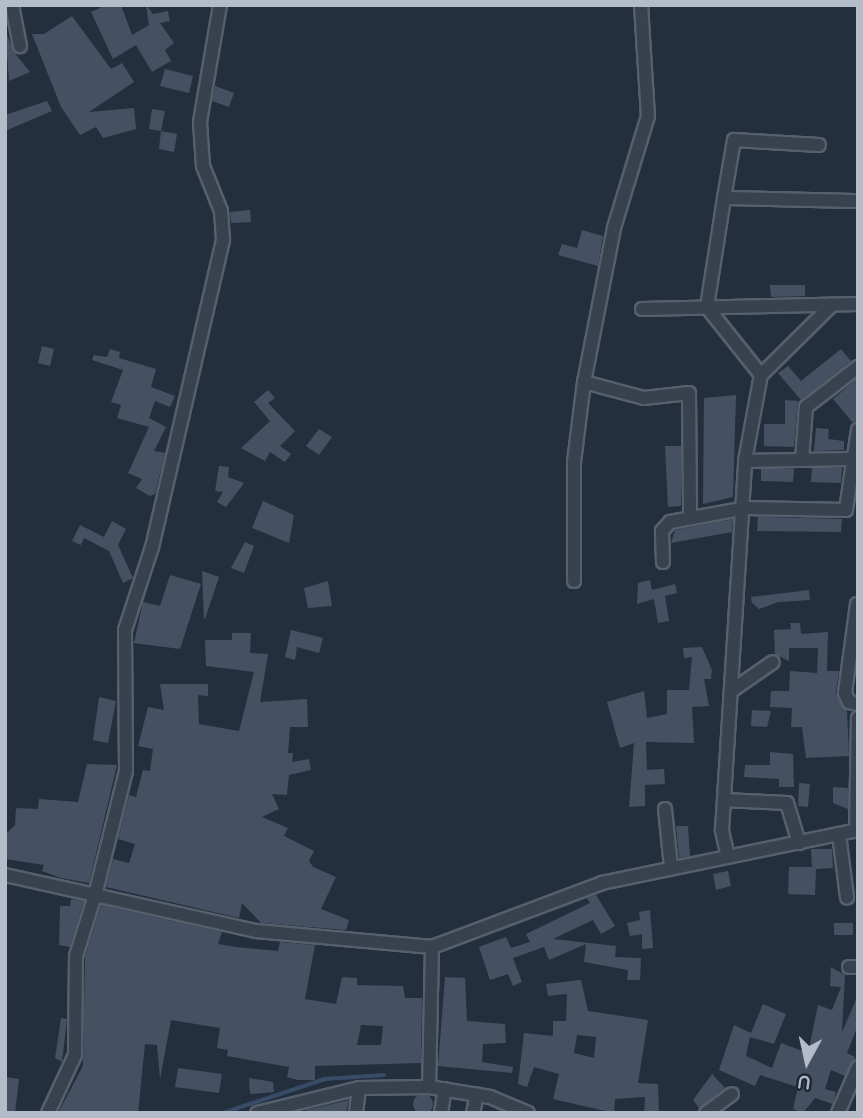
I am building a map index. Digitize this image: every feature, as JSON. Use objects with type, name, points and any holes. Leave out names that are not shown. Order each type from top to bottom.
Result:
[{"type":"street","points":[[12,5],[20,46]]},
{"type":"street","points":[[48,1113],[75,1055],[76,956],[95,895],[125,771],[125,630],[152,547],[223,240],[221,211],[203,166],[200,122],[220,5]]},
{"type":"street","points":[[574,581],[574,462],[584,382],[614,228],[648,116],[641,5]]},
{"type":"street","points":[[761,375],[706,307],[734,140],[819,145]]},
{"type":"street","points":[[724,198],[858,201]]},
{"type":"street","points":[[642,309],[858,304]]},
{"type":"street","points":[[728,857],[722,831],[746,508],[746,461],[761,375],[832,305]]},
{"type":"street","points":[[803,460],[806,407],[858,367]]},
{"type":"street","points":[[584,382],[644,398],[689,393],[690,517]]},
{"type":"street","points":[[663,562],[662,531],[670,522],[746,508],[843,511],[858,429]]},
{"type":"street","points":[[746,461],[851,459]]},
{"type":"street","points":[[857,604],[845,693],[849,702],[858,704]]},
{"type":"street","points":[[734,689],[773,662]]},
{"type":"street","points":[[5,875],[256,930],[432,947],[602,883],[857,830],[858,719]]},
{"type":"street","points":[[724,800],[787,803],[799,843]]},
{"type":"street","points":[[665,809],[671,867]]},
{"type":"street","points":[[839,834],[847,897]]},
{"type":"street","points":[[429,1080],[432,947]]},
{"type":"street","points":[[838,1113],[858,1067]]},
{"type":"street","points":[[257,1113],[359,1088],[429,1080],[445,1089],[477,1094],[527,1113]]},
{"type":"street","points":[[356,1113],[359,1088]]},
{"type":"street","points":[[440,1113],[445,1089]]},
{"type":"street","points":[[473,1113],[477,1094]]},
{"type":"street","points":[[706,1113],[732,1094]]},
{"type":"building","points":[[106,5],[121,5],[132,35],[149,25],[146,5],[153,14],[168,11],[170,21],[160,23],[174,43],[165,50],[171,61],[152,72],[136,45],[113,59],[91,12]]},
{"type":"building","points":[[72,16],[111,69],[122,63],[134,82],[89,112],[134,108],[136,129],[103,138],[96,127],[80,135],[61,107],[32,34],[44,34]]},
{"type":"building","points":[[5,28],[13,51],[30,72],[9,81]]},
{"type":"building","points":[[165,69],[193,76],[189,93],[160,86]]},
{"type":"building","points":[[215,86],[234,93],[229,107],[212,101]]},
{"type":"building","points":[[47,101],[52,111],[5,131],[5,115]]},
{"type":"building","points":[[152,109],[165,111],[161,131],[149,129]]},
{"type":"building","points":[[161,131],[177,134],[174,152],[159,149]]},
{"type":"building","points":[[250,210],[251,222],[231,223],[230,212]]},
{"type":"building","points":[[582,230],[603,236],[598,266],[558,255],[562,244],[577,248]]},
{"type":"building","points":[[770,285],[805,285],[805,296],[771,297]]},
{"type":"building","points":[[42,346],[54,349],[50,366],[38,363]]},
{"type":"building","points":[[110,349],[120,352],[119,358],[156,369],[151,387],[175,396],[170,407],[155,401],[149,418],[166,427],[154,451],[165,453],[155,494],[150,496],[136,488],[142,479],[128,473],[149,427],[117,418],[121,405],[111,402],[123,370],[92,360],[94,355],[107,357]]},
{"type":"building","points":[[841,349],[851,361],[801,400],[778,373],[788,366],[801,381]]},
{"type":"building","points":[[858,378],[858,421],[853,423],[833,399]]},
{"type":"building","points":[[268,390],[275,398],[268,403],[295,431],[280,446],[291,454],[285,462],[270,452],[265,461],[241,448],[270,421],[254,402]]},
{"type":"building","points":[[736,395],[733,497],[703,504],[704,398]]},
{"type":"building","points":[[785,400],[798,401],[794,447],[764,446],[764,424],[785,424]]},
{"type":"building","points":[[816,428],[829,429],[828,439],[844,441],[844,450],[814,451]]},
{"type":"building","points":[[319,429],[332,437],[319,455],[306,446]]},
{"type":"building","points":[[665,446],[681,446],[681,506],[668,507]]},
{"type":"building","points":[[219,466],[229,467],[228,477],[244,483],[226,507],[217,502],[223,492],[215,491]]},
{"type":"building","points":[[812,468],[842,468],[841,483],[811,482]]},
{"type":"building","points":[[761,469],[794,469],[793,482],[761,481]]},
{"type":"building","points":[[263,501],[294,515],[289,543],[252,528]]},
{"type":"building","points":[[758,517],[842,519],[841,532],[757,531]]},
{"type":"building","points":[[733,519],[732,532],[671,543],[675,530]]},
{"type":"building","points":[[112,521],[126,529],[118,545],[133,578],[123,583],[109,551],[84,538],[81,545],[72,541],[80,525],[104,537]]},
{"type":"building","points":[[245,542],[254,546],[244,573],[231,568]]},
{"type":"building","points":[[202,571],[219,577],[205,619],[204,619]]},
{"type":"building","points":[[170,575],[201,584],[180,649],[134,643],[143,602],[160,606]]},
{"type":"building","points":[[650,580],[652,590],[675,584],[677,593],[665,596],[669,621],[658,623],[654,599],[637,604],[638,583]]},
{"type":"building","points":[[328,581],[332,606],[308,608],[304,588]]},
{"type":"building","points":[[809,590],[810,600],[778,602],[759,609],[752,603],[751,597]]},
{"type":"building","points":[[790,623],[800,623],[801,634],[828,632],[827,671],[839,671],[836,693],[847,711],[849,756],[806,758],[802,727],[791,727],[792,708],[770,707],[771,691],[789,691],[790,671],[817,673],[818,648],[789,648],[789,661],[775,654],[774,630],[791,629]]},
{"type":"building","points":[[291,630],[323,638],[319,653],[297,647],[295,660],[285,657]]},
{"type":"building","points":[[232,633],[251,633],[250,653],[268,654],[260,702],[307,699],[308,727],[290,727],[288,753],[293,753],[292,762],[309,759],[311,770],[289,775],[287,795],[272,794],[279,809],[262,817],[288,828],[284,836],[314,851],[309,861],[313,867],[336,877],[321,909],[349,920],[346,930],[261,923],[242,903],[239,918],[106,887],[113,859],[129,863],[135,844],[118,839],[129,795],[136,797],[143,770],[150,771],[153,749],[138,746],[148,707],[164,710],[160,684],[208,684],[208,696],[198,695],[199,724],[239,731],[254,672],[206,666],[205,640],[232,640]]},
{"type":"building","points":[[702,647],[712,670],[711,679],[704,679],[709,706],[692,707],[694,743],[646,742],[647,770],[664,769],[665,784],[645,785],[645,806],[629,807],[634,743],[620,748],[607,702],[644,691],[647,718],[667,714],[667,690],[689,690],[692,657],[684,658],[683,648]]},
{"type":"building","points":[[99,697],[116,701],[108,743],[93,740]]},
{"type":"building","points":[[752,710],[771,711],[767,727],[751,726]]},
{"type":"building","points":[[770,752],[793,754],[794,787],[779,787],[779,779],[744,777],[745,765],[770,765]]},
{"type":"building","points":[[87,764],[117,765],[89,883],[42,871],[44,865],[5,859],[5,835],[15,825],[16,808],[38,809],[39,799],[78,802]]},
{"type":"building","points":[[799,783],[810,784],[808,807],[798,806]]},
{"type":"building","points":[[833,787],[848,788],[848,809],[833,803]]},
{"type":"building","points":[[676,826],[688,826],[690,856],[679,858]]},
{"type":"building","points":[[811,849],[832,849],[833,868],[816,869],[815,895],[788,894],[789,867],[812,867]]},
{"type":"building","points":[[728,871],[731,886],[716,890],[713,874]]},
{"type":"building","points":[[596,895],[615,926],[601,934],[593,920],[553,939],[616,946],[615,957],[641,958],[640,980],[627,980],[628,970],[584,962],[586,944],[549,960],[544,947],[513,958],[522,982],[513,986],[508,974],[490,980],[479,947],[506,937],[511,948],[530,942],[526,934],[590,903],[587,898]]},
{"type":"building","points":[[71,899],[84,901],[70,947],[59,945],[60,906],[70,906]]},
{"type":"building","points":[[101,905],[222,932],[218,944],[278,951],[280,942],[315,945],[305,999],[336,1004],[342,977],[357,978],[357,985],[403,986],[405,998],[422,998],[421,1063],[315,1066],[315,1080],[298,1080],[287,1077],[289,1067],[227,1056],[228,1050],[217,1048],[220,1028],[171,1020],[160,1079],[157,1045],[145,1044],[138,1113],[58,1113],[83,1066],[85,957]],"holes":[[[361,1025],[383,1026],[381,1045],[357,1045]]]},
{"type":"building","points":[[650,910],[653,948],[642,949],[642,934],[630,936],[627,923],[640,920],[639,912]]},
{"type":"building","points":[[834,923],[853,923],[853,935],[834,935]]},
{"type":"building","points":[[831,967],[845,975],[842,1032],[858,995],[858,1025],[847,1053],[855,1057],[845,1076],[831,1070],[825,1089],[836,1092],[833,1104],[815,1098],[803,1113],[793,1109],[798,1087],[760,1075],[755,1086],[719,1070],[734,1025],[751,1033],[763,1004],[786,1014],[774,1044],[750,1037],[746,1056],[772,1068],[781,1043],[808,1053],[818,1005],[832,1010],[841,987],[830,986]]},
{"type":"building","points":[[445,977],[465,978],[467,1021],[505,1024],[506,1043],[483,1044],[482,1062],[513,1067],[512,1073],[438,1066]]},
{"type":"building","points":[[581,980],[588,1011],[648,1020],[638,1083],[658,1084],[659,1113],[644,1113],[645,1097],[615,1099],[614,1113],[553,1099],[559,1074],[534,1067],[527,1087],[518,1084],[524,1033],[553,1036],[553,1021],[566,1021],[567,994],[548,996],[546,984]],"holes":[[[577,1035],[596,1037],[594,1058],[574,1053]]]},
{"type":"building","points":[[61,1018],[67,1019],[62,1062],[55,1058]]},
{"type":"building","points":[[178,1068],[222,1074],[219,1093],[175,1087]]},
{"type":"building","points":[[712,1074],[725,1088],[699,1108],[693,1100]]},
{"type":"building","points":[[5,1077],[19,1079],[15,1113],[5,1113]]},
{"type":"building","points":[[249,1078],[273,1082],[274,1092],[250,1094]]},
{"type":"building","points":[[423,1094],[430,1097],[433,1104],[430,1111],[423,1114],[416,1111],[413,1104],[416,1097]]},
{"type":"building","points":[[349,1100],[346,1113],[306,1113],[306,1110]]},
{"type":"waterway","points":[[223,1113],[325,1079],[384,1075]]}]
